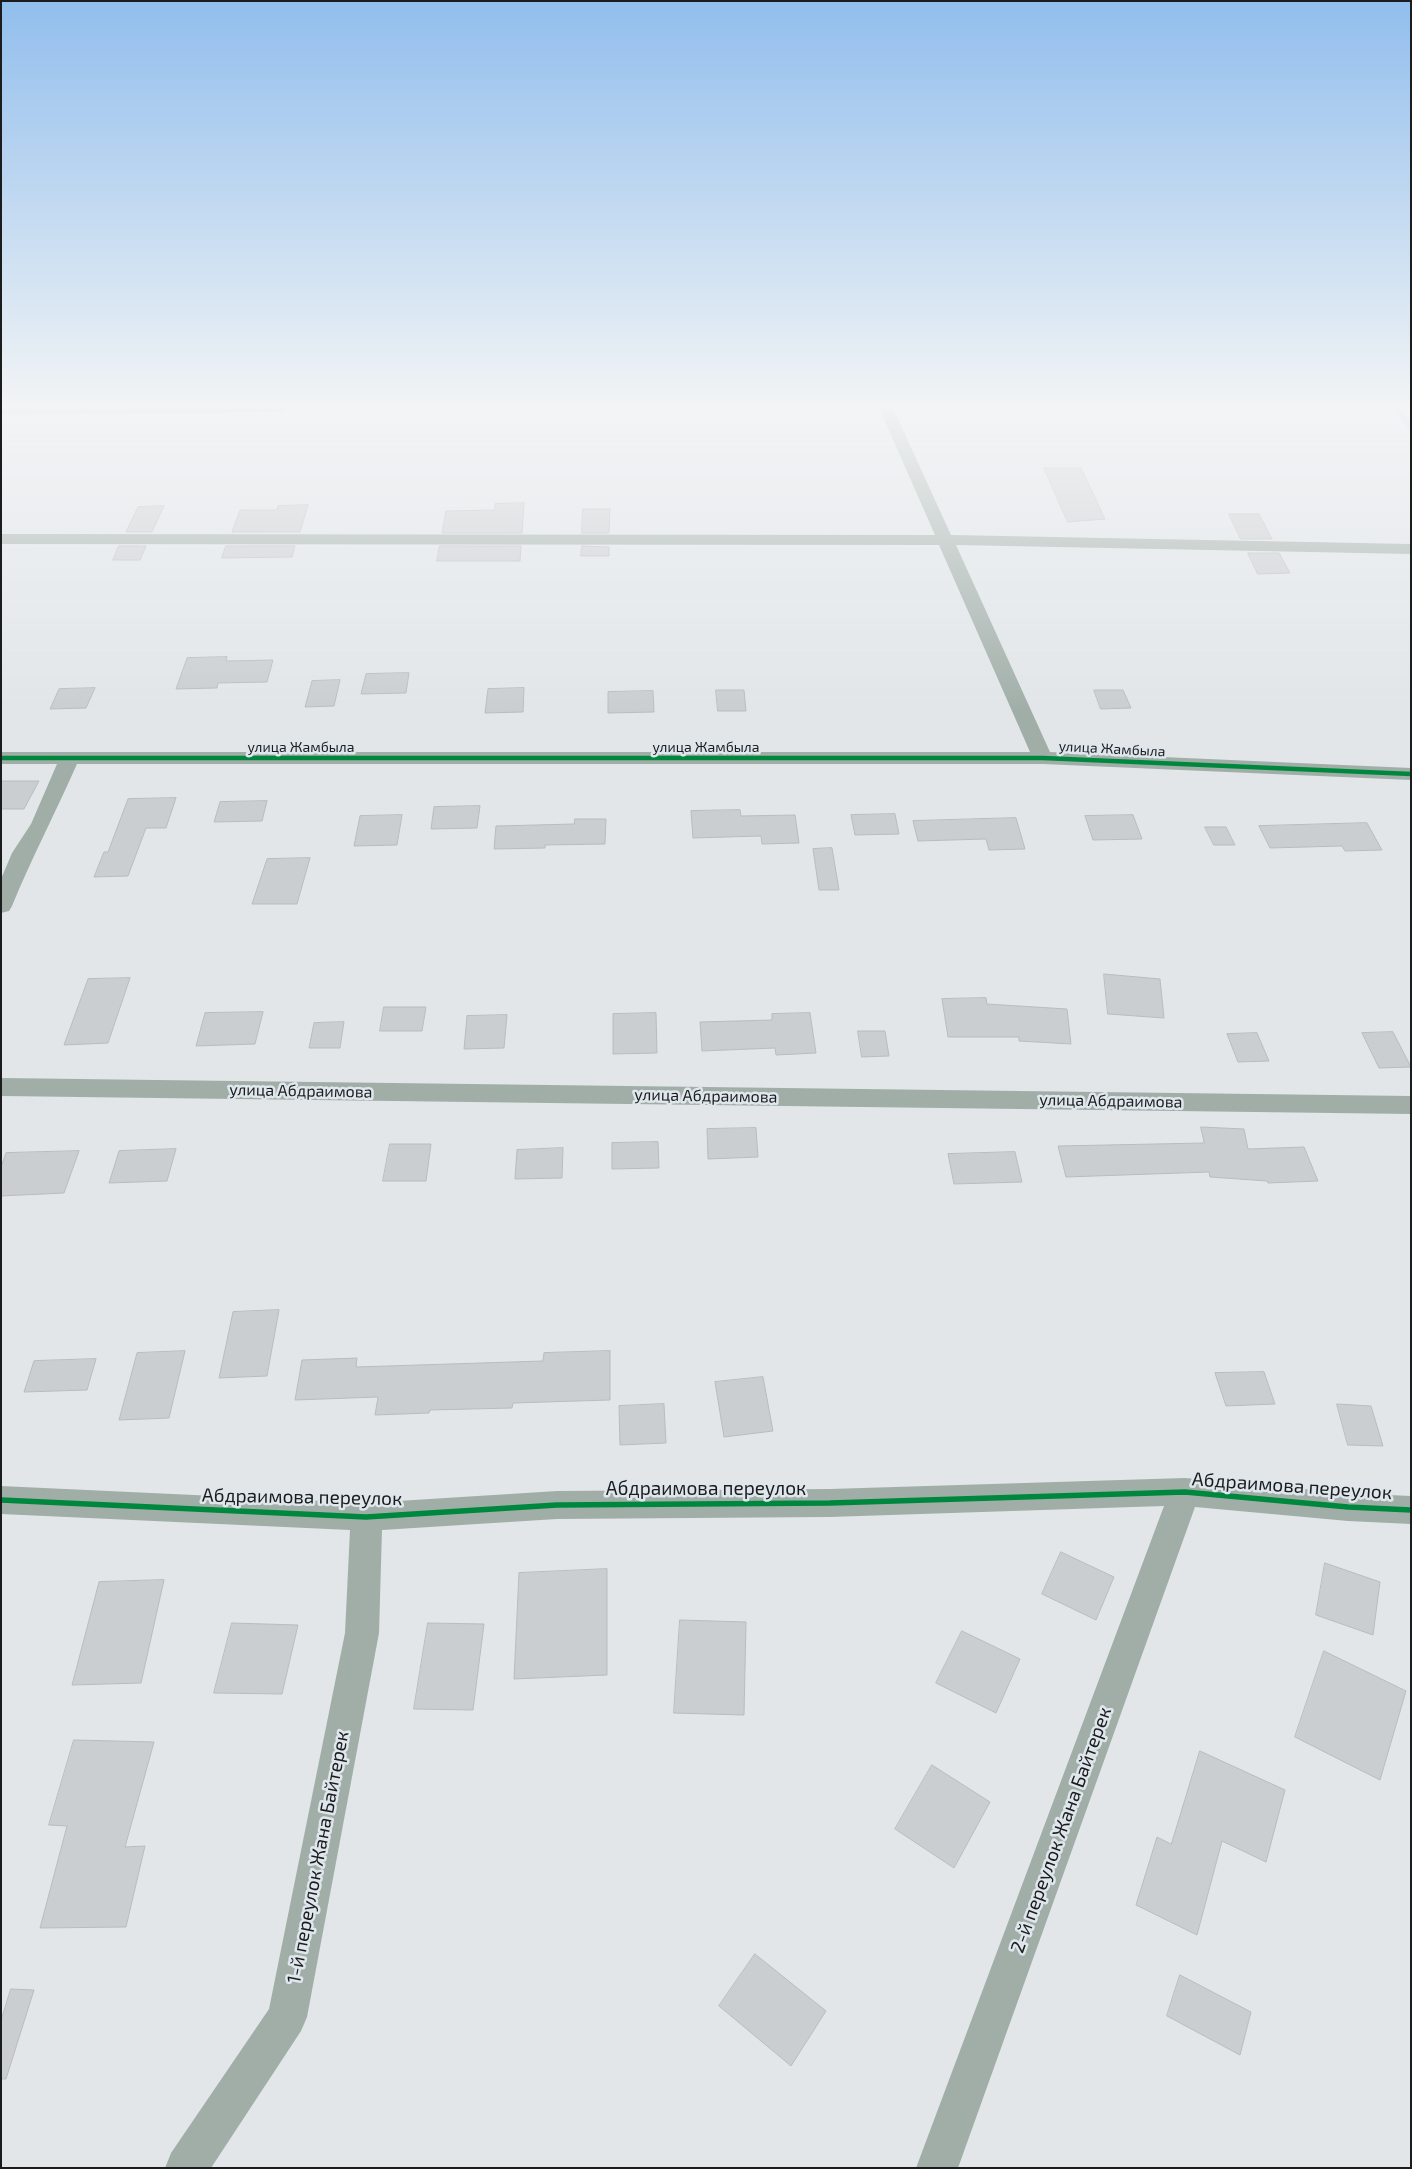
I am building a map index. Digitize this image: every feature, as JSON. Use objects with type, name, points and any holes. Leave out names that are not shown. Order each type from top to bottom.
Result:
[{"type":"street","points":[[933,509],[1043,758]]},
{"type":"street","points":[[1,539],[947,540],[1411,549]]},
{"type":"street","name":"улица Жамбыла","points":[[1,758],[1043,758],[1411,774]]},
{"type":"street","points":[[1,906],[24,853],[41,824],[69,759]]},
{"type":"street","name":"улица Абдраимова","points":[[1,1087],[1411,1105]]},
{"type":"street","name":"Абдраимова переулок","points":[[1,1500],[366,1517],[557,1505],[830,1503],[1185,1492],[1348,1507],[1411,1510]]},
{"type":"street","name":"2-й переулок Жана Байтерек","points":[[937,2168],[1185,1492]]},
{"type":"street","name":"1-й переулок Жана Байтерек","points":[[186,2168],[287,2017],[362,1633],[366,1517]]},
{"type":"building","points":[[137,509],[163,509],[152,532],[126,532]]},
{"type":"building","points":[[307,509],[300,532],[232,532],[240,510]]},
{"type":"building","points":[[524,509],[522,533],[442,533],[446,511]]},
{"type":"building","points":[[583,509],[610,509],[609,533],[582,533]]},
{"type":"building","points":[[1062,509],[1100,509],[1105,519],[1068,522]]},
{"type":"building","points":[[1229,514],[1259,514],[1272,539],[1241,539]]},
{"type":"building","points":[[119,546],[146,546],[140,560],[113,560]]},
{"type":"building","points":[[226,546],[295,546],[292,557],[222,558]]},
{"type":"building","points":[[440,546],[521,546],[520,561],[437,561]]},
{"type":"building","points":[[582,546],[609,547],[609,556],[581,556]]},
{"type":"building","points":[[1248,553],[1279,553],[1290,573],[1258,574]]},
{"type":"building","points":[[227,657],[226,661],[273,660],[267,682],[218,683],[217,688],[176,689],[187,658]]},
{"type":"building","points":[[409,673],[406,693],[361,694],[366,674]]},
{"type":"building","points":[[340,680],[334,706],[305,707],[312,681]]},
{"type":"building","points":[[95,688],[86,708],[50,709],[59,689]]},
{"type":"building","points":[[524,688],[523,712],[485,713],[488,689]]},
{"type":"building","points":[[716,690],[744,690],[746,711],[718,711]]},
{"type":"building","points":[[1094,690],[1123,690],[1131,708],[1101,709]]},
{"type":"building","points":[[653,691],[654,712],[608,713],[608,692]]},
{"type":"building","points":[[1,781],[39,781],[24,809],[1,809]]},
{"type":"building","points":[[176,798],[166,828],[146,828],[128,876],[94,877],[104,852],[108,852],[128,799]]},
{"type":"building","points":[[267,801],[262,821],[214,822],[220,802]]},
{"type":"building","points":[[480,806],[477,828],[431,829],[434,807]]},
{"type":"building","points":[[740,810],[741,816],[795,815],[799,843],[762,844],[761,836],[693,838],[691,811]]},
{"type":"building","points":[[895,814],[899,834],[855,835],[851,815]]},
{"type":"building","points":[[402,815],[397,845],[354,846],[360,816]]},
{"type":"building","points":[[1133,815],[1142,839],[1093,840],[1085,816]]},
{"type":"building","points":[[1016,818],[1025,849],[989,850],[986,839],[918,841],[913,821]]},
{"type":"building","points":[[575,819],[606,819],[605,844],[545,845],[545,848],[494,849],[496,826],[574,824]]},
{"type":"building","points":[[1367,823],[1382,850],[1345,851],[1342,846],[1270,848],[1259,826]]},
{"type":"building","points":[[1205,827],[1226,827],[1235,845],[1214,845]]},
{"type":"building","points":[[832,848],[839,890],[819,890],[813,849]]},
{"type":"building","points":[[310,858],[297,904],[252,904],[267,859]]},
{"type":"building","points":[[1104,974],[1160,979],[1164,1018],[1108,1014]]},
{"type":"building","points":[[130,978],[108,1043],[64,1045],[88,979]]},
{"type":"building","points":[[986,998],[987,1004],[1067,1009],[1071,1044],[1019,1041],[1019,1037],[948,1037],[942,999]]},
{"type":"building","points":[[384,1007],[426,1007],[422,1031],[380,1031]]},
{"type":"building","points":[[263,1012],[255,1044],[196,1046],[205,1013]]},
{"type":"building","points":[[656,1013],[657,1053],[613,1054],[613,1014]]},
{"type":"building","points":[[810,1013],[816,1053],[776,1055],[775,1048],[702,1051],[700,1022],[772,1020],[772,1014]]},
{"type":"building","points":[[507,1015],[504,1048],[464,1049],[467,1016]]},
{"type":"building","points":[[344,1022],[340,1048],[309,1048],[314,1023]]},
{"type":"building","points":[[858,1031],[885,1031],[889,1056],[862,1057]]},
{"type":"building","points":[[1393,1032],[1411,1067],[1379,1068],[1362,1033]]},
{"type":"building","points":[[1257,1033],[1269,1061],[1238,1062],[1227,1034]]},
{"type":"building","points":[[1201,1127],[1244,1129],[1248,1149],[1304,1147],[1318,1181],[1268,1183],[1267,1181],[1210,1177],[1209,1172],[1066,1177],[1058,1146],[1204,1143]]},
{"type":"building","points":[[756,1128],[758,1157],[708,1159],[707,1129]]},
{"type":"building","points":[[658,1142],[659,1168],[612,1169],[612,1143]]},
{"type":"building","points":[[390,1144],[431,1144],[426,1181],[383,1181]]},
{"type":"building","points":[[563,1148],[562,1178],[515,1179],[517,1150]]},
{"type":"building","points":[[176,1149],[167,1181],[109,1183],[119,1151]]},
{"type":"building","points":[[79,1151],[64,1193],[1,1196],[1,1167],[6,1153]]},
{"type":"building","points":[[1015,1152],[1022,1182],[954,1184],[948,1154]]},
{"type":"building","points":[[279,1310],[267,1376],[219,1378],[233,1312]]},
{"type":"building","points":[[185,1351],[169,1418],[119,1420],[137,1353]]},
{"type":"building","points":[[610,1351],[610,1400],[513,1403],[512,1408],[430,1410],[429,1413],[375,1415],[378,1397],[295,1400],[302,1360],[357,1358],[356,1367],[543,1361],[544,1353]]},
{"type":"building","points":[[96,1359],[87,1390],[24,1392],[34,1361]]},
{"type":"building","points":[[1264,1372],[1275,1404],[1226,1406],[1215,1373]]},
{"type":"building","points":[[763,1377],[773,1431],[724,1437],[715,1382]]},
{"type":"building","points":[[664,1404],[666,1443],[620,1445],[619,1406]]},
{"type":"building","points":[[1337,1404],[1371,1406],[1383,1446],[1348,1445]]},
{"type":"building","points":[[1061,1552],[1114,1577],[1096,1620],[1042,1594]]},
{"type":"building","points":[[1325,1563],[1380,1582],[1373,1635],[1316,1615]]},
{"type":"building","points":[[607,1569],[607,1675],[514,1679],[519,1573]]},
{"type":"building","points":[[164,1580],[141,1683],[72,1685],[99,1582]]},
{"type":"building","points":[[680,1620],[746,1622],[744,1715],[674,1713]]},
{"type":"building","points":[[232,1623],[298,1625],[282,1694],[214,1693]]},
{"type":"building","points":[[428,1623],[484,1624],[473,1710],[414,1709]]},
{"type":"building","points":[[962,1631],[1020,1659],[996,1713],[936,1683]]},
{"type":"building","points":[[1324,1651],[1406,1691],[1380,1780],[1295,1737]]},
{"type":"building","points":[[74,1740],[154,1742],[125,1847],[145,1846],[126,1927],[40,1928],[67,1826],[49,1825]]},
{"type":"building","points":[[1200,1751],[1285,1790],[1266,1862],[1222,1841],[1197,1935],[1136,1905],[1157,1837],[1171,1844]]},
{"type":"building","points":[[932,1765],[990,1802],[954,1868],[895,1829]]},
{"type":"building","points":[[755,1954],[826,2011],[791,2066],[719,2006]]},
{"type":"building","points":[[1180,1975],[1251,2012],[1240,2055],[1167,2016]]},
{"type":"building","points":[[11,1989],[34,1990],[6,2079],[1,2079],[1,2021]]},
{"type":"cycle path","points":[[1,758],[1043,758],[1411,774]]},
{"type":"cycle path","points":[[1,1500],[366,1517],[557,1505],[830,1503],[1185,1492],[1348,1507],[1411,1510]]}]
